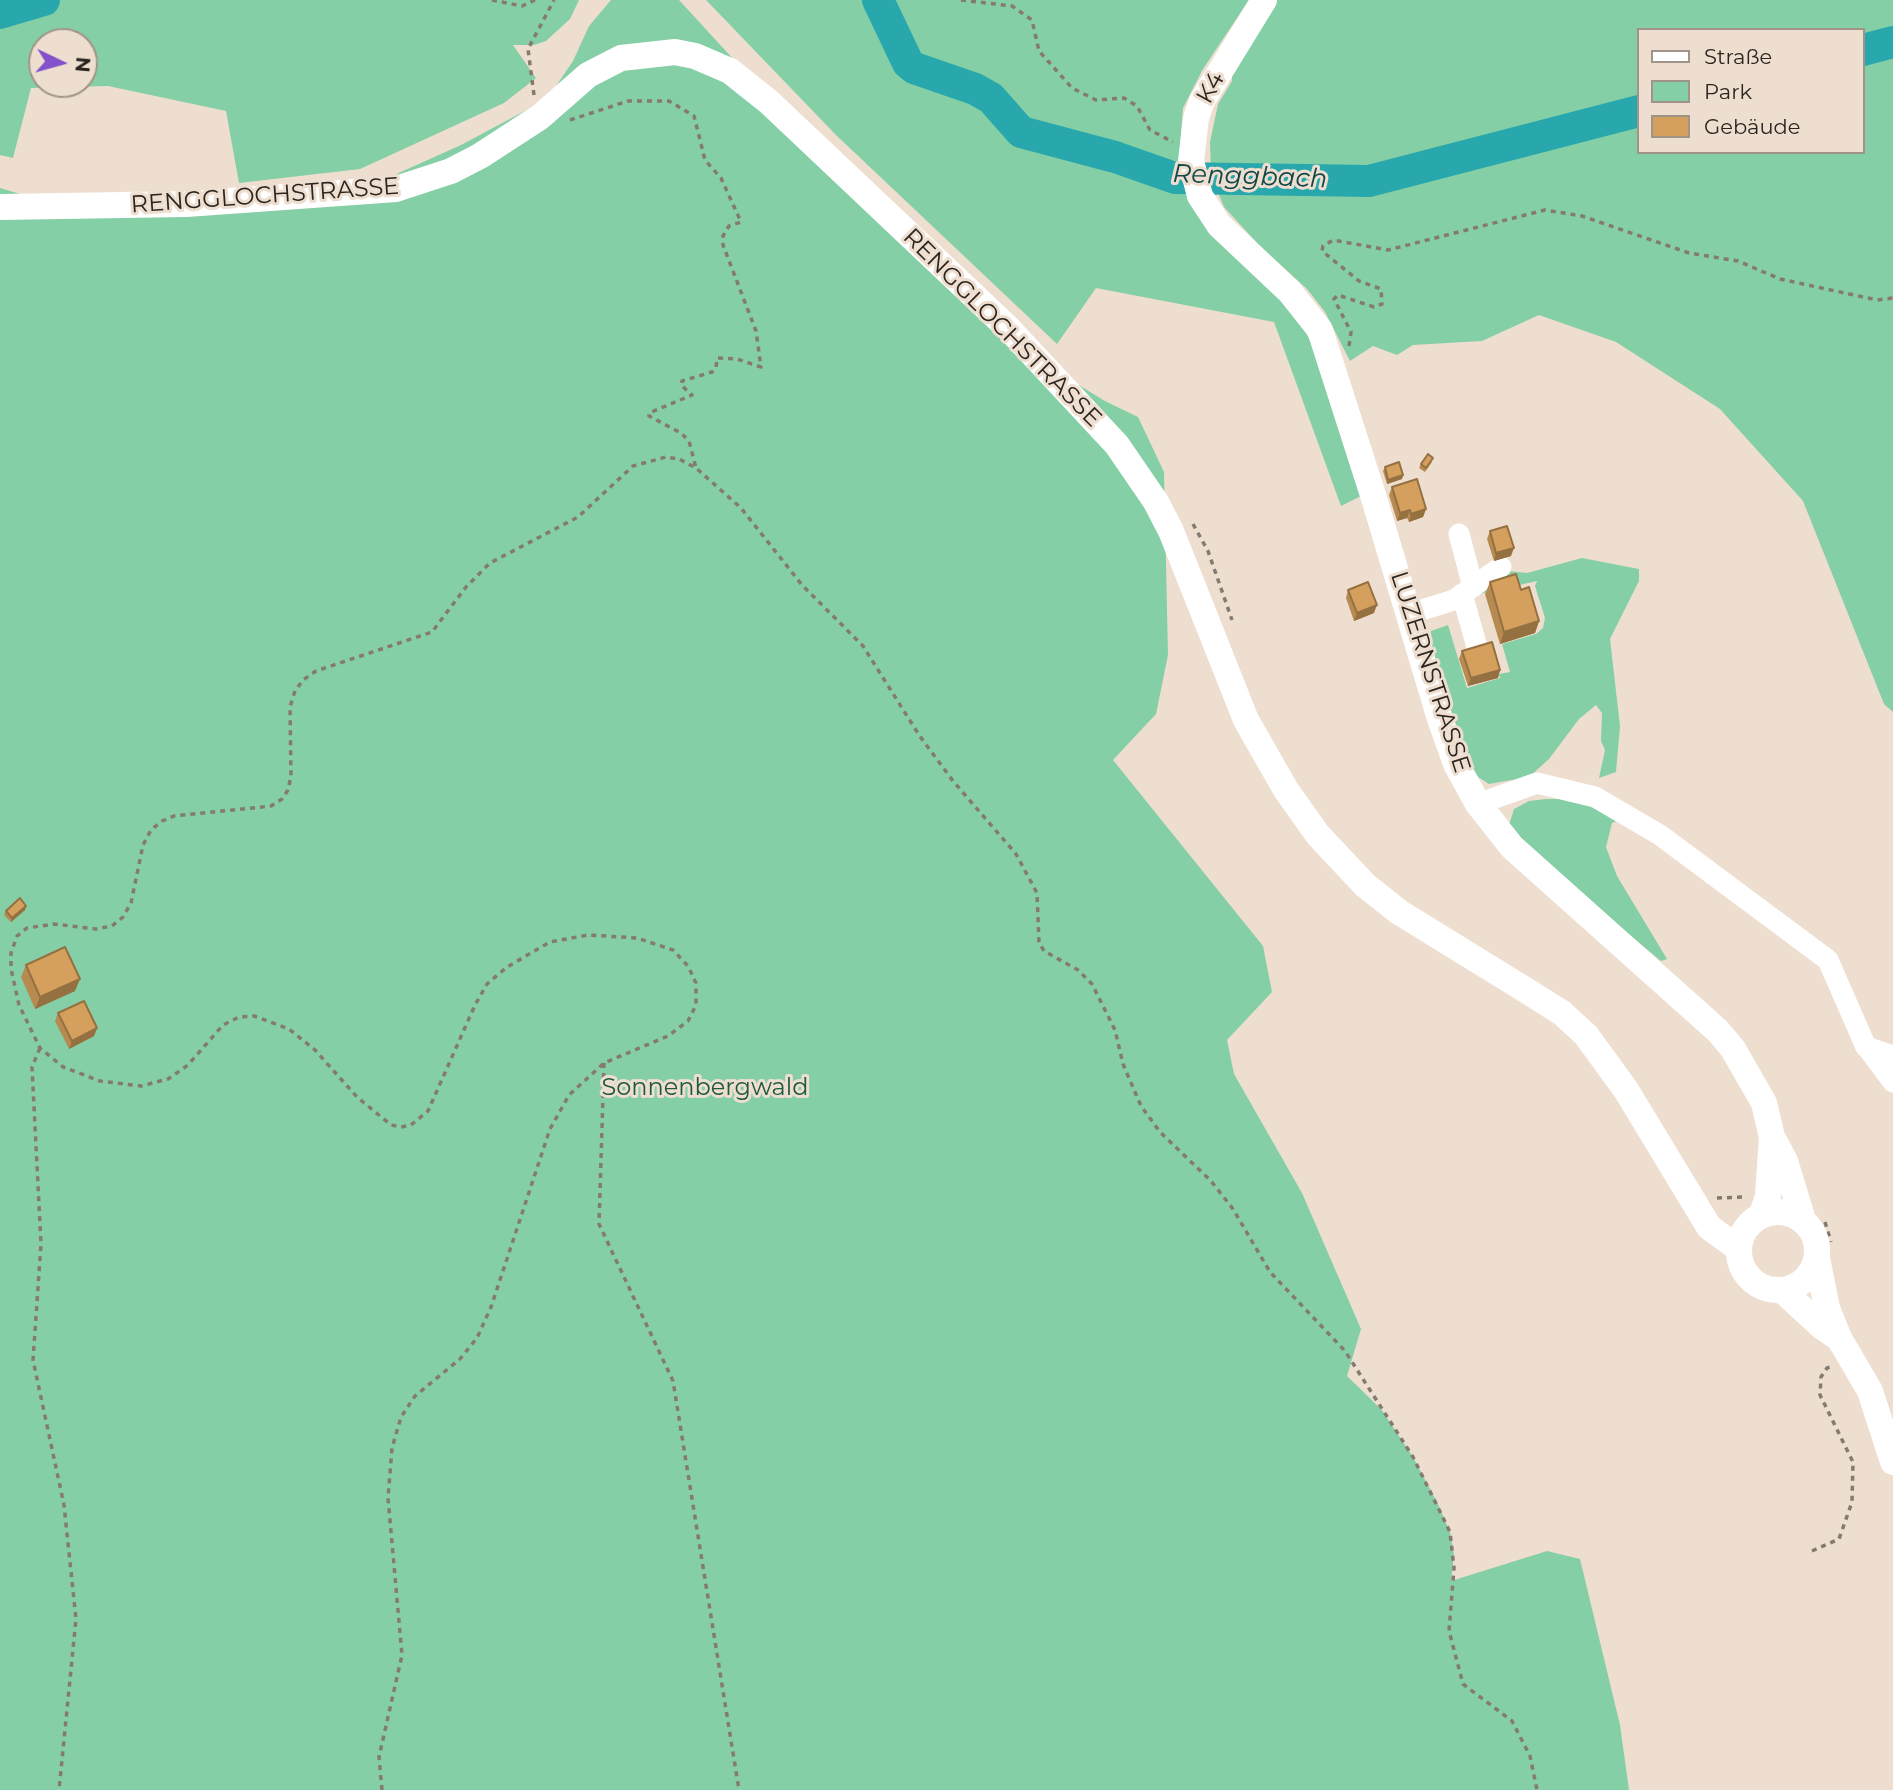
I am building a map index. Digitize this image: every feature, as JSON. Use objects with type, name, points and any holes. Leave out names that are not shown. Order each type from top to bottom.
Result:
[{"type":"main road","name":"K4","points":[[1196,186],[1186,132],[1264,0]]},
{"type":"main road","name":"RENGGLOCHSTRASSE","points":[[0,207],[186,204],[396,190],[451,171],[480,156],[540,117],[588,75],[621,58],[675,52],[714,64],[745,81],[1009,329],[1117,445],[1156,502],[1194,585],[1246,720],[1286,790],[1318,835],[1365,885],[1399,912],[1552,1007],[1586,1035],[1704,1199],[1709,1227],[1739,1249]]},
{"type":"main road","name":"LUZERNSTRASSE","points":[[1196,186],[1219,225],[1290,292],[1320,330],[1383,492],[1409,614],[1448,744],[1478,804],[1531,865],[1718,1031],[1759,1092],[1772,1137],[1786,1161],[1803,1220]]},
{"type":"main road","name":"LUZERNSTRASSE","points":[[1761,1210],[1772,1137]]},
{"type":"main road","points":[[1704,1199],[1731,1219],[1761,1210],[1782,1212],[1803,1220],[1815,1239],[1823,1297],[1845,1349],[1870,1391],[1893,1462]]},
{"type":"main road","points":[[1761,1210],[1741,1236],[1739,1249],[1744,1271],[1752,1280],[1761,1287],[1782,1290],[1804,1280],[1817,1258]]},
{"type":"main road","points":[[1782,1290],[1845,1349]]},
{"type":"lane","points":[[1459,534],[1477,647]]},
{"type":"lane","points":[[1409,614],[1454,600],[1501,567]]},
{"type":"lane","points":[[1478,804],[1537,783],[1595,797],[1660,835],[1753,908],[1828,960],[1866,1047],[1893,1082]]},
{"type":"lane","points":[[1866,1047],[1893,1056]]},
{"type":"path","points":[[492,0],[522,6],[536,0]]},
{"type":"path","points":[[541,95],[535,100],[528,49],[554,0]]},
{"type":"path","points":[[961,0],[1012,6],[1032,20],[1039,51],[1072,88],[1096,100],[1124,98],[1137,106],[1150,131],[1167,140],[1179,144],[1186,132]]},
{"type":"path","points":[[569,121],[628,101],[669,101],[694,116],[705,160],[721,178],[741,222],[729,226],[723,236],[723,245],[756,331],[761,367],[737,359],[717,359],[716,368],[712,372],[682,381],[681,385],[692,395],[649,413],[649,416],[681,433],[689,441],[696,468]]},
{"type":"path","points":[[1348,355],[1351,332],[1334,299],[1338,295],[1374,307],[1382,304],[1381,289],[1359,281],[1322,251],[1323,246],[1333,240],[1388,250],[1545,211],[1582,216],[1689,253],[1738,261],[1780,279],[1877,300],[1893,298]]},
{"type":"path","points":[[382,1790],[379,1757],[402,1655],[388,1498],[392,1448],[401,1416],[415,1396],[460,1359],[477,1338],[491,1307],[550,1129],[569,1095],[604,1063],[668,1036],[688,1021],[696,1005],[696,983],[688,966],[673,950],[637,938],[588,935],[550,942],[507,967],[487,984],[428,1111],[411,1125],[401,1127],[391,1125],[357,1097],[315,1050],[298,1036],[262,1017],[239,1017],[223,1024],[188,1065],[168,1079],[141,1086],[100,1081],[63,1067],[40,1048],[19,1005],[11,969],[17,936],[27,928],[39,924],[96,929],[112,926],[123,917],[131,902],[143,845],[151,830],[162,821],[174,816],[271,806],[282,799],[291,776],[290,707],[303,680],[316,671],[432,632],[466,587],[490,563],[578,517],[633,466],[666,457],[679,459],[696,468],[741,508],[802,585],[863,646],[925,744],[1016,854],[1037,893],[1039,942],[1044,951],[1078,970],[1097,993],[1115,1030],[1127,1075],[1141,1106],[1160,1132],[1211,1181],[1233,1209],[1270,1272],[1345,1351],[1413,1457],[1450,1532],[1454,1569],[1449,1604],[1452,1651],[1463,1684],[1512,1721],[1530,1756],[1537,1790]]},
{"type":"path","points":[[1189,516],[1208,551],[1234,626]]},
{"type":"path","points":[[40,1048],[32,1068],[41,1244],[33,1360],[64,1505],[76,1619],[59,1790]]},
{"type":"path","points":[[604,1063],[599,1224],[673,1381],[739,1790]]},
{"type":"path","points":[[1704,1199],[1723,1199],[1761,1210]]},
{"type":"path","points":[[1812,1551],[1839,1539],[1852,1502],[1853,1462],[1820,1395],[1821,1377],[1845,1349]]},
{"type":"green space","points":[[0,0],[579,0],[570,19],[546,41],[534,45],[513,45],[536,78],[504,103],[360,169],[239,183],[226,111],[108,86],[98,86],[98,28],[28,28],[28,98],[13,158],[0,155]]},
{"type":"green space","name":"Sonnenbergwald","points":[[611,0],[679,0],[758,86],[1044,364],[1105,401],[1138,417],[1164,472],[1168,655],[1156,714],[1113,760],[1263,946],[1272,992],[1227,1040],[1234,1074],[1302,1193],[1361,1329],[1347,1376],[1381,1409],[1413,1457],[1437,1502],[1450,1532],[1454,1555],[1451,1581],[1547,1551],[1580,1559],[1620,1725],[1629,1790],[0,1790],[0,188],[37,199],[372,185],[461,145],[536,105],[552,92],[573,61],[589,26]]},
{"type":"green space","points":[[706,0],[1249,0],[1203,69],[1183,108],[1179,160],[1300,320],[1318,357],[1363,495],[1341,506],[1274,322],[1096,288],[1057,344],[836,135]]},
{"type":"green space","points":[[1274,0],[1893,0],[1893,712],[1884,704],[1803,501],[1720,409],[1616,342],[1539,315],[1482,341],[1413,345],[1397,355],[1373,346],[1350,361],[1325,312],[1307,289],[1259,245],[1224,207],[1211,175],[1210,142],[1218,104],[1232,81],[1232,69]]},
{"type":"green space","points":[[1582,558],[1639,569],[1639,581],[1610,639],[1620,726],[1616,772],[1599,778],[1605,750],[1601,741],[1602,713],[1596,705],[1579,719],[1549,759],[1529,777],[1489,784],[1475,775],[1466,758],[1447,705],[1430,642],[1431,631],[1448,625],[1467,688],[1500,678],[1499,674],[1510,672],[1502,644],[1536,634],[1543,628],[1545,618],[1535,586],[1537,581],[1470,596],[1508,571],[1527,573]]},
{"type":"green space","points":[[1560,799],[1595,807],[1621,819],[1612,823],[1606,847],[1617,876],[1667,959],[1661,961],[1542,862],[1509,825],[1514,809],[1529,801]]},
{"type":"building","points":[[1428,454],[1433,458],[1426,468],[1421,464]]},
{"type":"building","points":[[1399,462],[1403,475],[1388,480],[1385,467]]},
{"type":"building","points":[[1417,479],[1426,509],[1411,514],[1410,510],[1400,513],[1392,487]]},
{"type":"building","points":[[1507,526],[1514,548],[1496,553],[1490,531]]},
{"type":"building","points":[[1516,574],[1521,590],[1529,587],[1539,621],[1504,632],[1490,582]]},
{"type":"building","points":[[1368,582],[1377,605],[1357,613],[1348,590]]},
{"type":"building","points":[[1492,642],[1500,670],[1471,678],[1462,651]]},
{"type":"building","points":[[20,898],[26,906],[12,918],[6,911]]},
{"type":"building","points":[[65,947],[80,979],[40,997],[26,965]]},
{"type":"building","points":[[84,1001],[97,1028],[72,1041],[58,1013]]},
{"type":"waterway","name":"Renggbach","points":[[0,13],[44,0]]},
{"type":"waterway","name":"Renggbach","points":[[878,0],[908,63],[914,68],[975,89],[991,98],[1021,132],[1115,157],[1175,178],[1369,181],[1638,111]]},
{"type":"waterway","name":"Renggbach","points":[[1865,49],[1893,42]]}]
